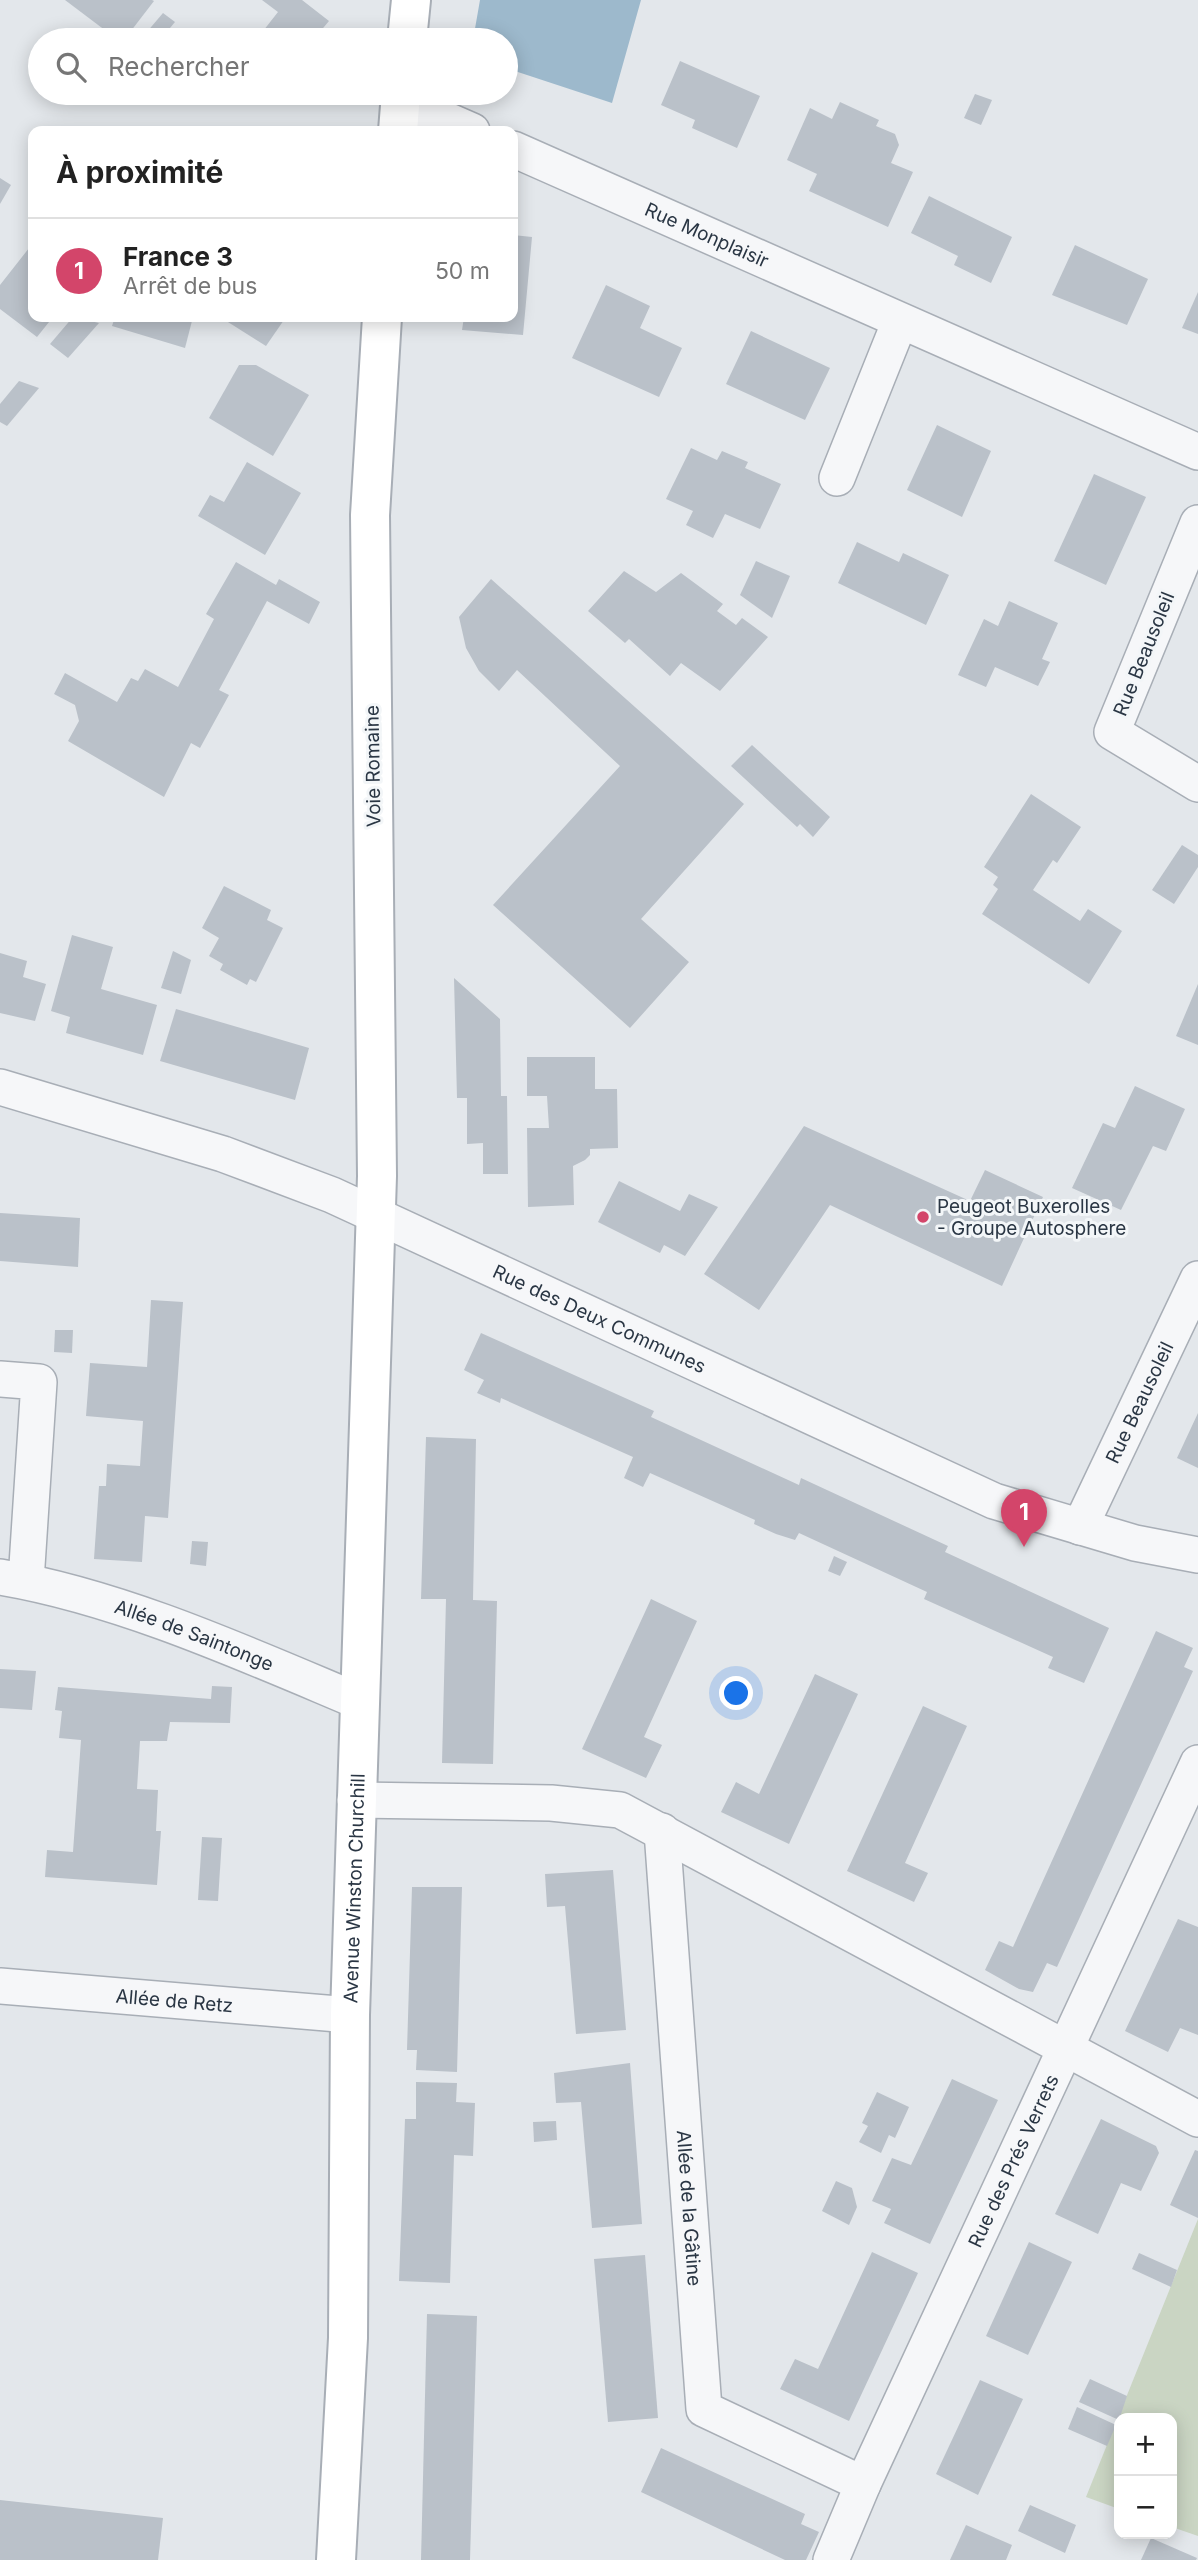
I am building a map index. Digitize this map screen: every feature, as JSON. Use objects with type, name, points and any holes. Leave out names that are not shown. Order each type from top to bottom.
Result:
[{"type":"street","points":[[408,28],[411,0]]},
{"type":"street","points":[[400,108],[456,126]]},
{"type":"street","name":"Rue Monplaisir","points":[[518,151],[1198,452]]},
{"type":"street","points":[[837,478],[900,321]]},
{"type":"street","name":"Voie Romaine","points":[[375,1216],[370,515],[382,322]]},
{"type":"street","name":"Rue Beausoleil","points":[[1198,523],[1112,732],[1198,784]]},
{"type":"street","name":"Rue des Deux Communes","points":[[0,1087],[223,1154],[332,1195],[994,1501],[1135,1543],[1198,1555]]},
{"type":"street","name":"Avenue Winston Churchill","points":[[336,2560],[348,2338],[350,2015],[355,1800],[375,1216]]},
{"type":"street","name":"Rue Beausoleil","points":[[1080,1527],[1198,1279]]},
{"type":"street","name":"Allée de Saintonge","points":[[0,1379],[40,1382],[13,1579],[150,1618],[358,1701]]},
{"type":"street","name":"Rue des Prés Verrets","points":[[831,2560],[863,2484],[1068,2049],[1198,1763]]},
{"type":"street","points":[[355,1800],[551,1803],[620,1810],[1198,2119]]},
{"type":"street","name":"Allée de la Gâtine","points":[[662,1831],[704,2409],[863,2484]]},
{"type":"street","name":"Allée de Retz","points":[[0,1986],[350,2015]]},
{"type":"green space","points":[[1198,2219],[1198,2536],[1177,2529],[1177,2413],[1120,2413]]},
{"type":"green space","points":[[1114,2428],[1114,2507],[1086,2497]]},
{"type":"water","points":[[480,0],[641,0],[612,103],[518,72],[518,28],[475,28]]},
{"type":"building","points":[[65,0],[154,1],[133,28],[102,28]]},
{"type":"building","points":[[262,0],[302,0],[329,21],[323,28],[265,28],[278,12]]},
{"type":"building","points":[[163,13],[175,22],[170,28],[150,28]]},
{"type":"building","points":[[680,61],[760,96],[737,148],[692,128],[695,120],[661,105]]},
{"type":"building","points":[[975,94],[992,100],[981,125],[964,118]]},
{"type":"building","points":[[840,102],[879,120],[876,126],[895,134],[899,145],[891,163],[913,172],[888,227],[809,191],[817,174],[787,160],[810,108],[832,119]]},
{"type":"building","points":[[0,178],[11,185],[0,204]]},
{"type":"building","points":[[929,196],[1012,237],[991,283],[954,265],[958,256],[911,233]]},
{"type":"building","points":[[518,236],[532,237],[523,335],[462,330],[463,322],[518,322]]},
{"type":"building","points":[[1075,245],[1148,279],[1127,325],[1052,295]]},
{"type":"building","points":[[28,249],[28,322],[49,322],[37,337],[0,309],[0,285]]},
{"type":"building","points":[[606,285],[650,306],[640,328],[682,348],[659,397],[572,358]]},
{"type":"building","points":[[1198,292],[1198,334],[1182,328]]},
{"type":"building","points":[[69,322],[99,323],[68,358],[50,344]]},
{"type":"building","points":[[113,322],[192,322],[185,348],[112,326]]},
{"type":"building","points":[[228,322],[283,322],[266,346]]},
{"type":"building","points":[[751,331],[830,368],[805,420],[726,384]]},
{"type":"building","points":[[239,365],[256,365],[309,395],[273,456],[209,418]]},
{"type":"building","points":[[19,381],[39,388],[7,426],[0,422],[0,404]]},
{"type":"building","points":[[937,425],[991,451],[962,517],[907,490]]},
{"type":"building","points":[[691,448],[717,460],[722,451],[748,462],[745,468],[781,484],[760,529],[725,514],[713,538],[686,525],[693,511],[666,499]]},
{"type":"building","points":[[247,462],[301,493],[265,555],[198,516],[210,495],[224,502]]},
{"type":"building","points":[[1094,474],[1146,497],[1106,585],[1054,561]]},
{"type":"building","points":[[857,542],[899,562],[903,553],[949,575],[926,625],[838,583]]},
{"type":"building","points":[[756,561],[790,576],[772,618],[740,595]]},
{"type":"building","points":[[236,562],[276,585],[279,579],[320,602],[309,624],[267,601],[219,690],[229,695],[200,748],[191,743],[164,797],[68,741],[79,721],[75,705],[54,694],[65,673],[117,702],[131,678],[138,681],[145,669],[178,687],[214,619],[206,614]]},
{"type":"building","points":[[624,571],[656,592],[681,573],[723,604],[717,611],[736,625],[742,618],[768,637],[720,691],[681,663],[670,676],[629,639],[625,643],[588,611]]},
{"type":"building","points":[[491,579],[744,804],[641,919],[689,962],[630,1028],[493,905],[620,766],[517,670],[499,691],[479,671],[466,648],[459,617]]},
{"type":"building","points":[[1009,601],[1058,623],[1042,659],[1050,662],[1038,686],[995,667],[986,687],[958,675],[984,619],[998,626]]},
{"type":"building","points":[[752,745],[830,817],[813,837],[800,824],[797,827],[731,766]]},
{"type":"building","points":[[1031,794],[1081,827],[1057,863],[1053,860],[1033,890],[1080,921],[1088,909],[1122,931],[1089,984],[982,914],[998,889],[993,885],[998,877],[984,867]]},
{"type":"building","points":[[1182,845],[1198,855],[1198,867],[1174,904],[1152,890]]},
{"type":"building","points":[[224,886],[271,910],[267,920],[283,928],[256,982],[250,979],[247,985],[220,970],[223,964],[209,956],[219,938],[202,928]]},
{"type":"building","points":[[72,935],[113,947],[101,989],[157,1005],[143,1055],[66,1033],[70,1017],[51,1011]]},
{"type":"building","points":[[173,951],[191,960],[181,994],[161,988]]},
{"type":"building","points":[[0,953],[27,961],[23,977],[46,984],[35,1021],[0,1013]]},
{"type":"building","points":[[454,978],[500,1019],[501,1096],[507,1096],[508,1174],[483,1174],[483,1143],[467,1144],[467,1098],[457,1098]]},
{"type":"building","points":[[1198,984],[1198,1045],[1176,1036]]},
{"type":"building","points":[[176,1009],[309,1048],[295,1100],[160,1061]]},
{"type":"building","points":[[527,1057],[595,1057],[595,1089],[617,1089],[618,1148],[590,1149],[590,1155],[585,1160],[573,1166],[574,1205],[528,1207],[527,1128],[549,1128],[547,1096],[527,1096]]},
{"type":"building","points":[[1135,1086],[1185,1109],[1166,1151],[1153,1146],[1121,1210],[1072,1188],[1103,1123],[1115,1128]]},
{"type":"building","points":[[804,1126],[970,1201],[985,1170],[1043,1197],[1002,1286],[830,1205],[759,1310],[704,1274]]},
{"type":"building","points":[[619,1181],[680,1211],[689,1194],[718,1207],[685,1256],[664,1245],[660,1253],[598,1222]]},
{"type":"building","points":[[0,1213],[80,1218],[78,1267],[0,1261]]},
{"type":"building","points":[[151,1300],[183,1302],[168,1518],[145,1516],[142,1562],[94,1559],[99,1486],[106,1486],[107,1464],[140,1466],[143,1421],[86,1416],[90,1363],[147,1367]]},
{"type":"building","points":[[55,1330],[73,1330],[72,1353],[54,1352]]},
{"type":"building","points":[[481,1333],[654,1411],[651,1417],[799,1485],[801,1478],[948,1546],[945,1552],[1109,1628],[1084,1683],[1048,1668],[1053,1657],[924,1599],[927,1592],[799,1533],[795,1540],[776,1534],[754,1524],[755,1520],[650,1473],[643,1487],[624,1478],[633,1457],[501,1398],[500,1403],[477,1393],[484,1380],[464,1370]]},
{"type":"building","points":[[1198,1413],[1198,1468],[1177,1458]]},
{"type":"building","points":[[426,1437],[476,1439],[473,1600],[497,1601],[493,1764],[442,1763],[446,1599],[421,1599]]},
{"type":"building","points":[[192,1541],[208,1542],[206,1566],[190,1564]]},
{"type":"building","points":[[834,1556],[847,1562],[840,1576],[828,1571]]},
{"type":"building","points":[[651,1599],[697,1621],[644,1737],[662,1745],[646,1778],[582,1749]]},
{"type":"building","points":[[1156,1631],[1193,1648],[1184,1667],[1193,1671],[1057,1967],[1047,1963],[1033,1992],[1019,1989],[985,1970],[999,1941],[1013,1947]]},
{"type":"building","points":[[0,1669],[36,1671],[32,1710],[0,1708]]},
{"type":"building","points":[[815,1674],[858,1694],[789,1844],[721,1812],[736,1782],[759,1794]]},
{"type":"building","points":[[212,1686],[232,1687],[230,1723],[170,1722],[167,1741],[140,1741],[137,1789],[158,1790],[156,1831],[161,1831],[157,1885],[45,1877],[47,1850],[73,1852],[81,1740],[59,1738],[62,1711],[55,1710],[58,1687],[211,1699]]},
{"type":"building","points":[[923,1706],[967,1726],[905,1863],[928,1873],[914,1902],[847,1871]]},
{"type":"building","points":[[202,1837],[222,1838],[218,1901],[198,1900]]},
{"type":"building","points":[[613,1870],[626,2030],[576,2034],[565,1906],[547,1907],[545,1874]]},
{"type":"building","points":[[412,1887],[462,1887],[457,2072],[416,2070],[417,2050],[407,2050]]},
{"type":"building","points":[[1178,1919],[1198,1927],[1198,2035],[1180,2028],[1168,2052],[1125,2031]]},
{"type":"building","points":[[630,2063],[642,2224],[592,2228],[581,2102],[556,2103],[554,2073]]},
{"type":"building","points":[[952,2079],[998,2100],[930,2244],[884,2223],[891,2209],[872,2201],[892,2158],[911,2165]]},
{"type":"building","points":[[416,2082],[457,2083],[456,2102],[475,2103],[473,2156],[454,2155],[450,2283],[399,2281],[405,2119],[416,2119]]},
{"type":"building","points":[[877,2092],[909,2107],[895,2138],[889,2135],[881,2153],[859,2142],[868,2126],[862,2123]]},
{"type":"building","points":[[1101,2119],[1156,2146],[1159,2153],[1141,2191],[1121,2183],[1098,2234],[1055,2214]]},
{"type":"building","points":[[556,2121],[557,2140],[534,2142],[533,2122]]},
{"type":"building","points":[[1195,2150],[1198,2151],[1198,2218],[1170,2205]]},
{"type":"building","points":[[836,2181],[852,2188],[857,2207],[849,2225],[822,2211]]},
{"type":"building","points":[[1029,2242],[1072,2262],[1028,2355],[986,2336]]},
{"type":"building","points":[[872,2252],[918,2273],[849,2421],[780,2389],[795,2359],[818,2369]]},
{"type":"building","points":[[1139,2253],[1177,2270],[1171,2287],[1132,2269]]},
{"type":"building","points":[[645,2255],[658,2418],[608,2422],[594,2259]]},
{"type":"building","points":[[427,2314],[477,2316],[470,2560],[421,2560]]},
{"type":"building","points":[[1090,2379],[1127,2396],[1121,2413],[1114,2413],[1114,2418],[1079,2402]]},
{"type":"building","points":[[980,2380],[1023,2399],[978,2495],[936,2474]]},
{"type":"building","points":[[1077,2407],[1114,2424],[1107,2446],[1068,2429]]},
{"type":"building","points":[[661,2448],[805,2514],[801,2524],[819,2532],[806,2560],[785,2560],[641,2492]]},
{"type":"building","points":[[0,2500],[163,2518],[158,2560],[0,2560]]},
{"type":"building","points":[[1030,2505],[1076,2525],[1065,2553],[1018,2531]]},
{"type":"building","points":[[966,2525],[1012,2545],[1006,2560],[950,2560]]},
{"type":"building","points":[[1151,2539],[1197,2558],[1196,2560],[1141,2560]]},
{"type":"place","name":"Peugeot Buxerolles - Groupe Autosphere","points":[[923,1217]]},
{"type":"place","name":"France 3","points":[[1024,1547]]}]
